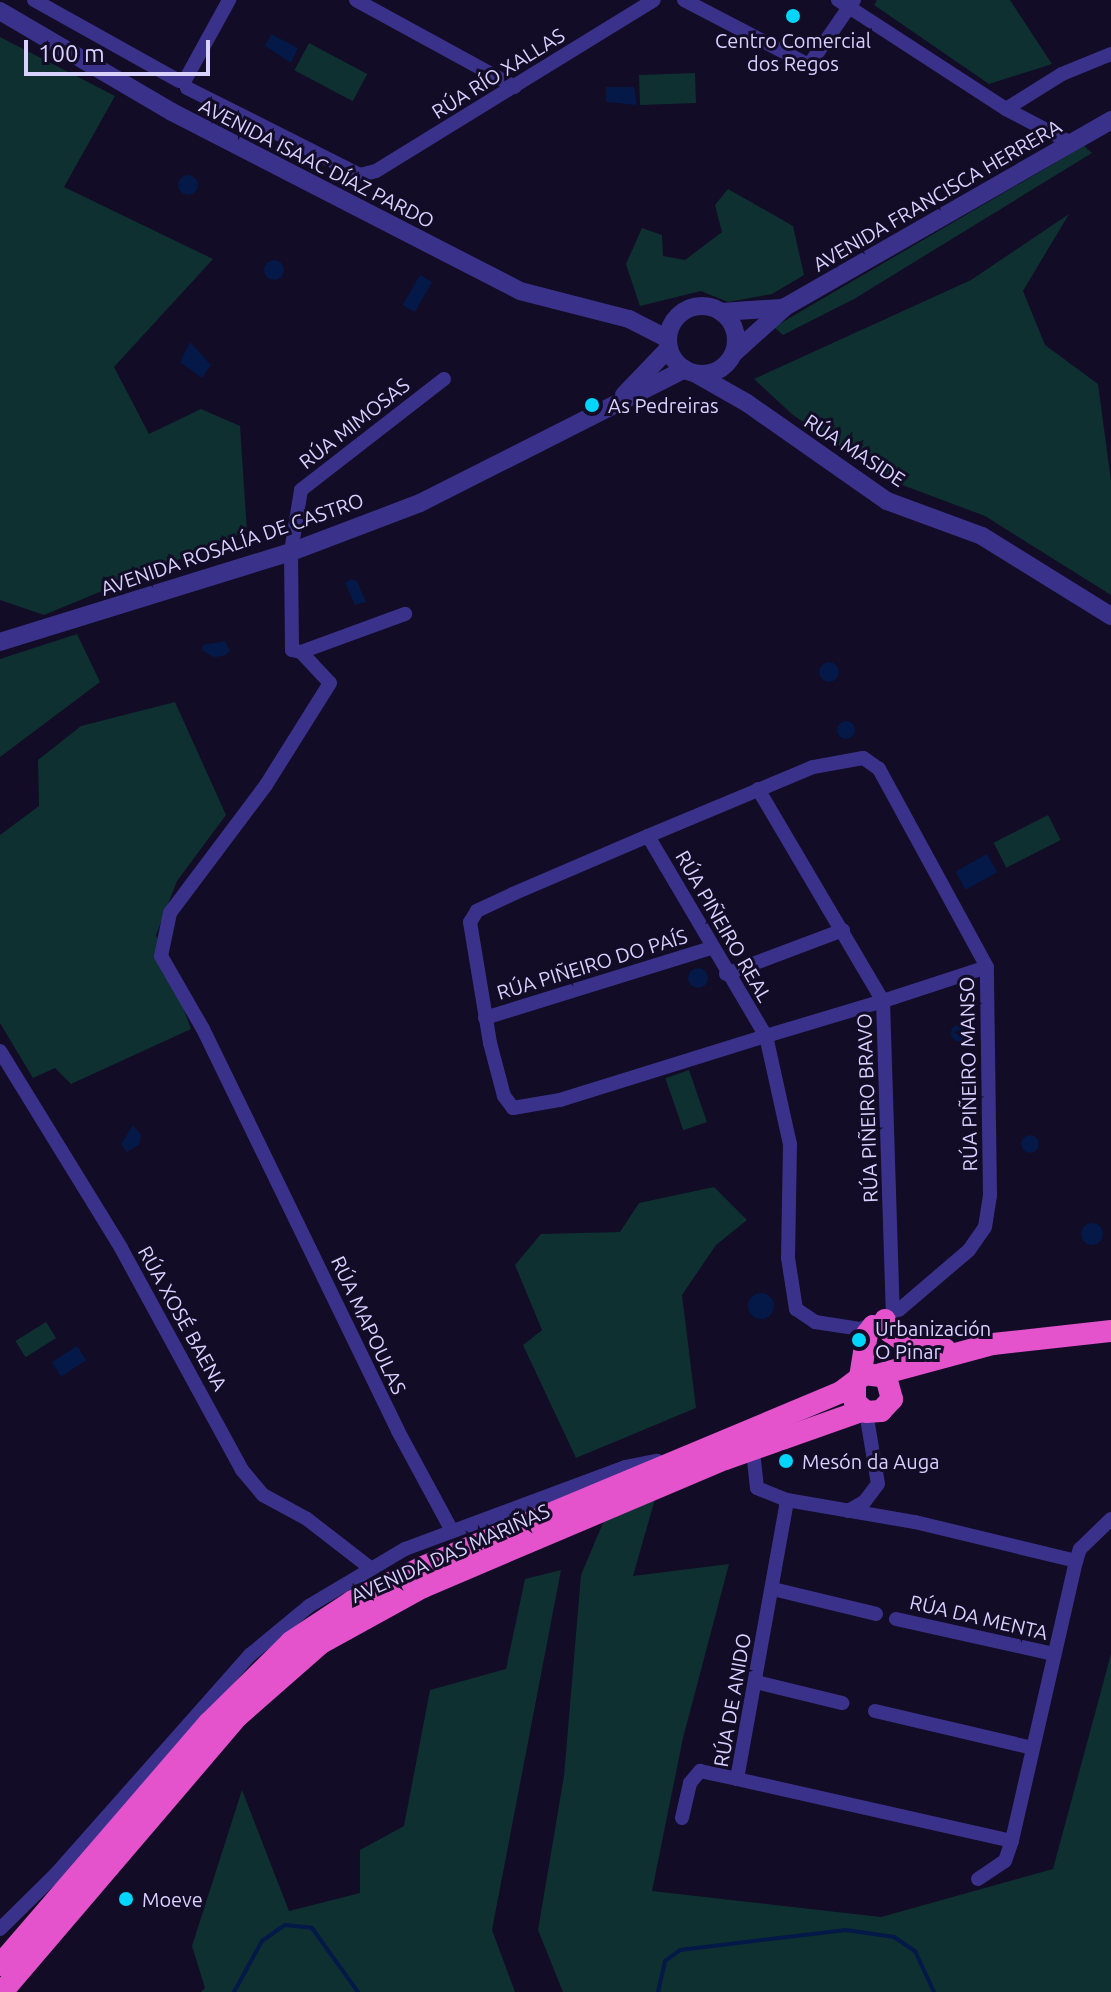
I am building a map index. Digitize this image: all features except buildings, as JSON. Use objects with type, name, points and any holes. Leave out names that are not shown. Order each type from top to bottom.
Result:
[{"type":"highway","points":[[869,1377],[893,1387],[892,1399],[881,1411],[865,1411],[855,1402],[869,1377],[885,1323],[917,1350],[993,1344]]},
{"type":"highway","name":"AVENIDA DAS MARIÑAS","points":[[0,1965],[209,1723],[291,1642],[353,1601],[423,1567],[697,1453],[869,1377],[993,1344],[1111,1333]]},
{"type":"highway","name":"AVENIDA DAS MARIÑAS","points":[[892,1399],[924,1375],[960,1361],[1111,1333]]},
{"type":"highway","name":"AVENIDA DAS MARIÑAS","points":[[2,1992],[238,1716],[321,1643],[423,1587],[725,1459],[815,1425],[865,1411]]},
{"type":"street","points":[[34,0],[183,86]]},
{"type":"street","points":[[172,112],[229,0]]},
{"type":"street","points":[[356,0],[515,87]]},
{"type":"street","name":"RÚA RÍO XALLAS","points":[[183,86],[360,175],[376,171],[654,0]]},
{"type":"street","points":[[684,0],[809,65],[847,2],[1006,109],[1071,143]]},
{"type":"street","name":"AVENIDA ISAAC DÍAZ PARDO","points":[[0,11],[172,112],[520,291],[629,319],[676,318]]},
{"type":"street","points":[[1006,109],[1062,74],[1111,54]]},
{"type":"street","name":"AVENIDA FRANCISCA HERRERA","points":[[731,358],[785,307],[1111,120]]},
{"type":"street","points":[[703,306],[721,312],[735,330],[731,358],[714,373],[690,372],[669,344],[676,318],[703,306]]},
{"type":"street","name":"AVENIDA FRANCISCA HERRERA","points":[[721,312],[785,307]]},
{"type":"street","name":"AVENIDA ISAAC DÍAZ PARDO","points":[[629,319],[669,344]]},
{"type":"street","name":"AVENIDA ROSALÍA DE CASTRO","points":[[602,414],[669,344]]},
{"type":"street","name":"RÚA MASIDE","points":[[731,358],[747,403]]},
{"type":"street","name":"RÚA MASIDE","points":[[690,372],[747,403],[887,501],[982,536],[1111,616]]},
{"type":"street","name":"AVENIDA ROSALÍA DE CASTRO","points":[[0,642],[291,552],[420,503],[690,372]]},
{"type":"street","name":"RÚA MIMOSAS","points":[[301,652],[292,650],[290,634],[291,552],[301,490],[444,379]]},
{"type":"street","points":[[301,652],[405,614]]},
{"type":"street","name":"RÚA MAPOULAS","points":[[301,652],[330,683],[266,785],[178,900],[161,956],[452,1531]]},
{"type":"street","name":"RÚA PIÑEIRO MANSO","points":[[766,1036],[560,1100],[513,1108],[504,1096],[485,1018],[470,933],[477,911],[758,789],[845,759],[863,758],[879,769],[987,967],[990,1195],[985,1227],[969,1250],[885,1323]]},
{"type":"street","name":"RÚA PIÑEIRO BRAVO","points":[[758,789],[883,1001],[885,1323]]},
{"type":"street","name":"RÚA PIÑEIRO REAL","points":[[648,836],[726,974],[766,1036]]},
{"type":"street","points":[[726,974],[843,930]]},
{"type":"street","name":"RÚA PIÑEIRO DO PAÍS","points":[[485,1018],[711,948]]},
{"type":"street","points":[[885,1323],[829,1325],[796,1309],[788,1258],[790,1144],[766,1036],[987,967]]},
{"type":"street","name":"RÚA XOSÉ BAENA","points":[[0,1051],[121,1248],[242,1470],[263,1495],[307,1519],[369,1567]]},
{"type":"street","points":[[848,1511],[865,1501],[878,1484],[865,1411]]},
{"type":"street","points":[[725,1459],[754,1460],[800,1439],[815,1425]]},
{"type":"street","name":"AVENIDA DAS MARIÑAS","points":[[0,1929],[56,1874],[250,1655],[309,1606],[369,1567],[452,1531],[625,1467],[697,1453]]},
{"type":"street","points":[[754,1460],[757,1488],[787,1500],[1076,1561]]},
{"type":"street","name":"RÚA DE ANIDO","points":[[787,1500],[737,1779],[1012,1841]]},
{"type":"street","points":[[978,1879],[1005,1861],[1076,1561],[1080,1549],[1111,1519]]},
{"type":"street","points":[[773,1589],[876,1614]]},
{"type":"street","name":"RÚA DA MENTA","points":[[896,1619],[1054,1654]]},
{"type":"street","points":[[756,1682],[842,1703]]},
{"type":"street","points":[[875,1711],[1033,1748]]},
{"type":"street","points":[[682,1818],[690,1783],[700,1771],[737,1779]]},
{"type":"green space","points":[[877,0],[1010,0],[1052,64],[989,84],[874,5]]},
{"type":"green space","points":[[0,37],[115,96],[64,187],[213,259],[114,367],[149,434],[201,409],[240,426],[247,531],[44,615],[0,600]]},
{"type":"green space","points":[[309,43],[367,74],[353,101],[294,70]]},
{"type":"green space","points":[[695,73],[696,103],[640,105],[639,75]]},
{"type":"green space","points":[[1084,146],[1092,153],[854,299],[783,335],[774,327]]},
{"type":"green space","points":[[728,189],[793,226],[804,275],[772,294],[728,302],[701,291],[640,306],[626,264],[642,228],[662,235],[663,256],[685,260],[722,232],[715,205]]},
{"type":"green space","points":[[1069,214],[1023,291],[1045,345],[1098,384],[1111,481],[1111,595],[985,516],[889,480],[793,415],[754,379],[971,280]]},
{"type":"green space","points":[[77,634],[100,682],[0,757],[0,659]]},
{"type":"green space","points":[[175,702],[226,815],[177,881],[156,935],[191,1029],[71,1084],[55,1068],[33,1078],[0,1023],[0,835],[39,806],[38,760],[81,726]]},
{"type":"green space","points":[[1048,815],[1061,840],[1006,868],[994,843]]},
{"type":"green space","points":[[689,1070],[707,1122],[683,1130],[665,1078]]},
{"type":"green space","points":[[714,1187],[747,1220],[716,1245],[682,1295],[696,1408],[576,1458],[523,1345],[542,1330],[515,1265],[541,1234],[620,1232],[639,1203]]},
{"type":"green space","points":[[46,1322],[56,1338],[26,1357],[15,1341]]},
{"type":"green space","points":[[655,1499],[633,1576],[729,1564],[683,1738],[652,1891],[881,1917],[1053,1869],[1111,1654],[1111,1992],[563,1992],[538,1930],[564,1776],[581,1575],[605,1518]]},
{"type":"green space","points":[[561,1570],[492,1930],[515,1992],[201,1992],[205,1988],[192,1946],[242,1790],[289,1911],[360,1893],[360,1850],[404,1826],[430,1690],[506,1669],[525,1579]]},
{"type":"water","points":[[271,34],[298,48],[291,63],[265,46]]},
{"type":"water","points":[[606,87],[634,87],[637,105],[606,102]]},
{"type":"water","points":[[188,175],[195,178],[198,185],[195,192],[188,195],[181,192],[178,185],[181,178]]},
{"type":"water","points":[[274,260],[281,263],[284,270],[281,277],[274,280],[267,277],[264,270],[267,263]]},
{"type":"water","points":[[420,275],[432,282],[415,312],[402,305]]},
{"type":"water","points":[[190,342],[211,365],[202,378],[180,362]]},
{"type":"water","points":[[351,579],[357,581],[366,602],[355,605],[345,583]]},
{"type":"water","points":[[225,641],[230,651],[224,656],[213,657],[202,650],[203,645]]},
{"type":"water","points":[[829,662],[836,665],[839,672],[836,679],[829,682],[822,679],[819,672],[822,665]]},
{"type":"water","points":[[842,721],[850,721],[855,730],[853,737],[842,739],[837,734],[837,726]]},
{"type":"water","points":[[987,854],[997,872],[966,890],[956,871]]},
{"type":"water","points":[[698,968],[705,971],[708,978],[705,985],[698,988],[691,985],[688,978],[691,971]]},
{"type":"water","points":[[960,1024],[969,1033],[960,1042],[951,1033]]},
{"type":"water","points":[[133,1125],[141,1135],[139,1145],[127,1152],[121,1144]]},
{"type":"water","points":[[1030,1135],[1039,1144],[1030,1153],[1021,1144]]},
{"type":"water","points":[[1088,1223],[1096,1223],[1103,1234],[1096,1245],[1088,1245],[1081,1238],[1081,1230]]},
{"type":"water","points":[[761,1293],[770,1297],[774,1306],[770,1315],[761,1319],[752,1315],[748,1306],[752,1297]]},
{"type":"water","points":[[77,1346],[86,1360],[61,1377],[52,1362]]},
{"type":"waterway","points":[[234,1992],[262,1941],[285,1925],[312,1928],[358,1992]]},
{"type":"waterway","points":[[658,1992],[665,1961],[680,1950],[846,1930],[894,1937],[915,1951],[934,1992]]},
{"type":"place","name":"Centro Comercial dos Regos","points":[[793,16]]},
{"type":"place","name":"As Pedreiras","points":[[592,405]]},
{"type":"place","name":"Urbanización O Pinar","points":[[859,1340]]},
{"type":"place","name":"Mesón da Auga","points":[[786,1461]]},
{"type":"place","name":"Moeve","points":[[126,1899]]}]
